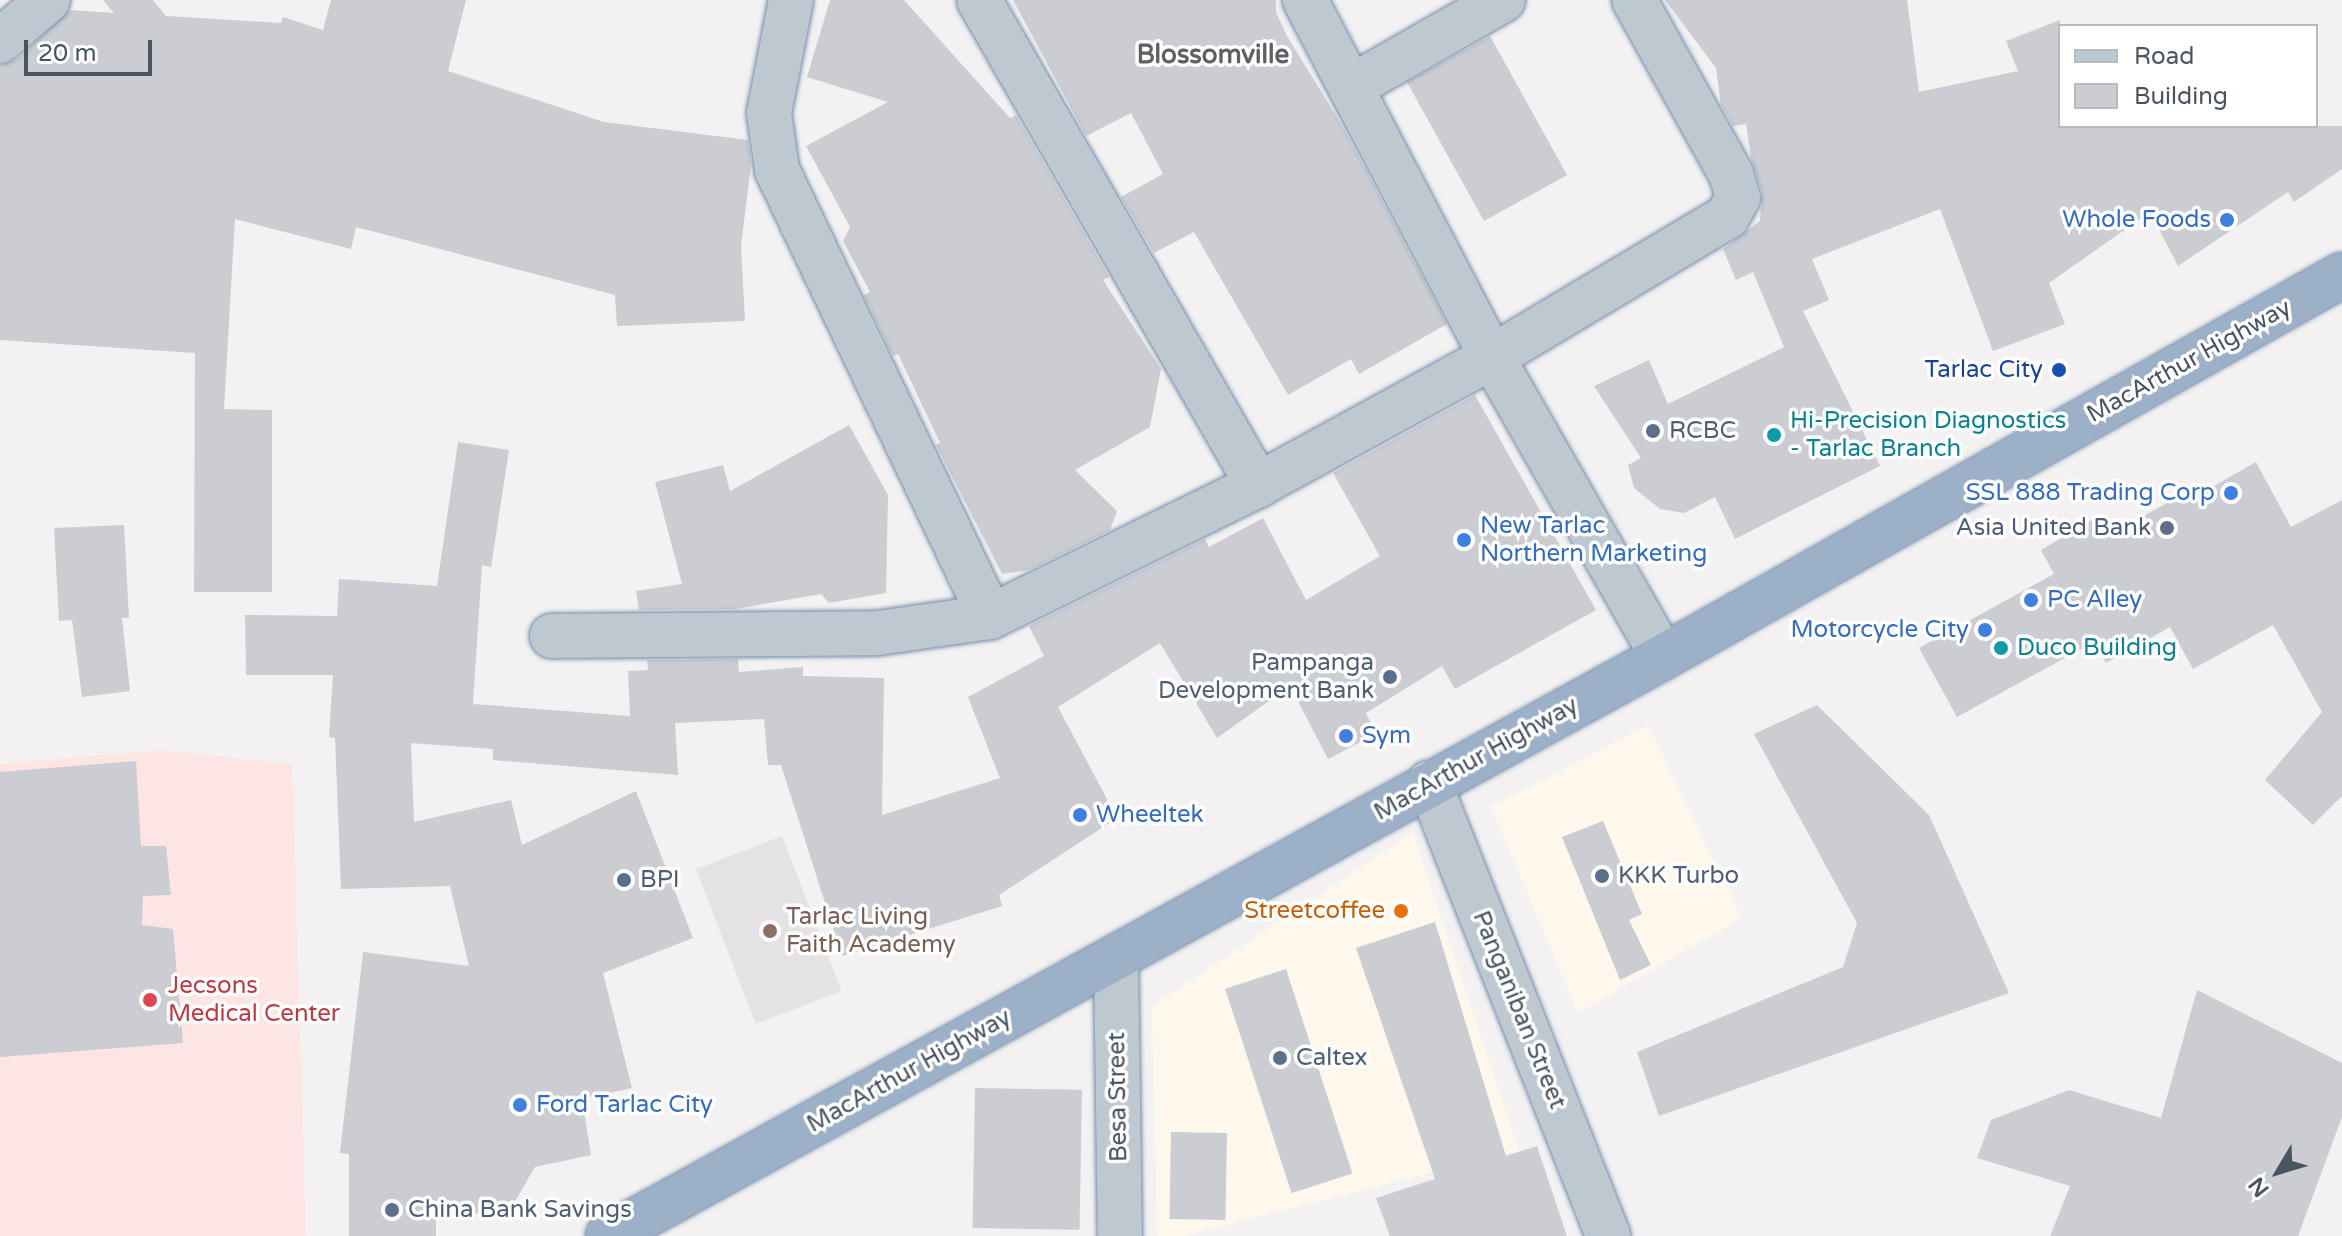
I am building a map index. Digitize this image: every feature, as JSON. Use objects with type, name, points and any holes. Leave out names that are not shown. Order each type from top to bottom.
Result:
[{"type":"highway","name":"MacArthur Highway","points":[[608,1236],[1663,657],[2342,275]]},
{"type":"street","points":[[0,41],[48,0]]},
{"type":"street","points":[[791,0],[769,113],[777,170],[990,617]]},
{"type":"street","points":[[979,0],[1258,485]]},
{"type":"street","points":[[1305,0],[1492,357],[1663,657]]},
{"type":"street","points":[[1351,87],[1503,0]]},
{"type":"street","points":[[552,636],[878,633],[990,617],[1258,485],[1492,357],[1727,217],[1738,198],[1731,174],[1634,0]]},
{"type":"street","name":"Panganiban Street","points":[[1429,783],[1608,1236]]},
{"type":"street","name":"Besa Street","points":[[1116,958],[1120,1236]]},
{"type":"shaded area","points":[[1648,725],[1742,918],[1578,1013],[1491,807]]},
{"type":"shaded area","name":"Jecsons Medical Center","points":[[161,750],[292,764],[306,1236],[0,1236],[0,764]]},
{"type":"shaded area","points":[[1413,832],[1519,1150],[1184,1236],[1157,1236],[1152,1006]]},
{"type":"shaded area","name":"Tarlac Living Faith Academy","points":[[782,836],[841,991],[756,1024],[696,869]]},
{"type":"building","points":[[103,0],[153,0],[166,16],[281,23],[283,17],[323,30],[331,0],[466,0],[448,71],[604,122],[748,140],[751,165],[741,246],[745,321],[617,326],[615,295],[356,227],[351,249],[235,219],[224,409],[272,410],[272,592],[194,592],[195,353],[0,340],[0,65],[16,60],[70,10],[114,13]]},
{"type":"building","points":[[830,0],[904,0],[1010,118],[1016,115],[1109,277],[1103,280],[1161,369],[1150,427],[1075,470],[1117,511],[1110,530],[1029,570],[1002,574],[936,445],[940,443],[898,354],[893,356],[864,295],[870,292],[843,241],[850,227],[806,146],[888,102],[807,77]]},
{"type":"building","points":[[1013,0],[1276,0],[1276,12],[1287,36],[1343,127],[1447,324],[1359,374],[1351,359],[1288,395],[1194,232],[1154,253],[1121,197],[1163,174],[1131,113],[1086,136]]},
{"type":"building","points":[[1665,0],[1907,0],[1919,92],[2018,71],[2006,41],[2060,20],[2058,128],[2342,126],[2342,169],[2294,202],[2288,192],[2178,266],[2150,212],[2049,283],[2065,324],[1993,351],[1940,209],[1812,259],[1829,300],[1803,311],[1880,466],[1735,539],[1715,497],[1684,513],[1660,509],[1634,488],[1628,465],[1641,458],[1594,386],[1649,360],[1668,404],[1784,347],[1753,272],[1736,280],[1723,249],[1760,221],[1762,192],[1751,158],[1746,124],[1733,126],[1721,105],[1716,68]]},
{"type":"building","points":[[1490,36],[1567,175],[1484,221],[1407,82]]},
{"type":"building","points":[[1475,395],[1596,610],[1455,689],[1442,666],[1366,713],[1376,734],[1328,759],[1290,686],[1217,738],[1160,643],[1058,707],[1117,818],[999,895],[1002,906],[842,956],[781,765],[768,765],[764,719],[675,723],[678,775],[493,760],[493,749],[411,743],[414,822],[511,800],[522,845],[636,791],[693,938],[603,973],[632,1088],[582,1099],[591,1155],[535,1167],[511,1208],[436,1220],[436,1236],[349,1236],[349,1154],[340,1153],[363,952],[469,966],[450,886],[341,889],[335,738],[329,737],[333,675],[246,675],[245,615],[337,616],[339,579],[437,586],[458,442],[509,450],[491,567],[482,565],[473,704],[630,716],[628,671],[648,670],[647,660],[738,659],[739,672],[803,667],[803,676],[884,678],[882,815],[1000,778],[968,697],[1044,656],[1029,626],[1205,539],[1209,547],[1263,518],[1306,600],[1380,556],[1333,473]]},
{"type":"building","points":[[849,425],[888,495],[886,593],[829,603],[821,594],[735,609],[639,610],[636,591],[682,584],[655,482],[723,465],[730,491]]},
{"type":"building","points":[[2256,462],[2291,527],[2342,500],[2342,796],[2313,825],[2265,780],[2322,712],[2273,625],[2193,669],[2170,627],[2106,663],[2094,642],[1957,717],[1919,648],[2054,574],[2041,550],[2100,515],[2111,534],[2185,493],[2189,500]]},
{"type":"building","points":[[124,525],[129,618],[122,618],[130,691],[82,697],[72,620],[59,621],[54,528]]},
{"type":"building","points":[[1817,705],[1929,815],[2009,993],[1659,1116],[1637,1052],[1843,967],[1857,923],[1754,734]]},
{"type":"building","points":[[136,761],[141,846],[166,846],[171,895],[143,896],[142,925],[173,929],[183,1043],[0,1057],[0,772]]},
{"type":"building","name":"KKK Turbo","points":[[1603,821],[1642,914],[1629,920],[1651,965],[1620,980],[1562,837]]},
{"type":"building","points":[[1435,922],[1506,1156],[1537,1146],[1567,1236],[1390,1236],[1376,1198],[1435,1179],[1356,948]]},
{"type":"building","name":"Caltex","points":[[1286,969],[1352,1173],[1292,1193],[1225,989]]},
{"type":"building","points":[[2197,990],[2342,1063],[2342,1117],[2298,1236],[2050,1236],[2070,1186],[1977,1158],[1991,1120],[2069,1090],[2161,1118]]},
{"type":"building","points":[[975,1088],[1082,1090],[1080,1230],[973,1228]]},
{"type":"building","points":[[1171,1132],[1227,1133],[1225,1220],[1169,1219]]},
{"type":"place","name":"Whole Foods","points":[[2227,220]]},
{"type":"place","name":"Tarlac City","points":[[2059,370]]},
{"type":"place","name":"RCBC","points":[[1653,431]]},
{"type":"place","name":"Hi-Precision Diagnostics - Tarlac Branch","points":[[1774,435]]},
{"type":"place","name":"SSL 888 Trading Corp","points":[[2231,493]]},
{"type":"place","name":"Asia United Bank","points":[[2167,528]]},
{"type":"place","name":"New Tarlac Northern Marketing","points":[[1464,540]]},
{"type":"place","name":"PC Alley","points":[[2031,600]]},
{"type":"place","name":"Motorcycle City","points":[[1985,630]]},
{"type":"place","name":"Duco Building","points":[[2001,648]]},
{"type":"place","name":"Pampanga Development Bank","points":[[1390,677]]},
{"type":"place","name":"Sym","points":[[1346,736]]},
{"type":"place","name":"Wheeltek","points":[[1080,815]]},
{"type":"place","name":"KKK Turbo","points":[[1602,876]]},
{"type":"place","name":"BPI","points":[[624,880]]},
{"type":"place","name":"Streetcoffee","points":[[1401,911]]},
{"type":"place","name":"Tarlac Living Faith Academy","points":[[770,931]]},
{"type":"place","name":"Jecsons Medical Center","points":[[150,1000]]},
{"type":"place","name":"Caltex","points":[[1280,1058]]},
{"type":"place","name":"Ford Tarlac City","points":[[520,1105]]},
{"type":"place","name":"China Bank Savings","points":[[392,1210]]},
{"type":"district","name":"Blossomville","points":[[1213,55]]}]
